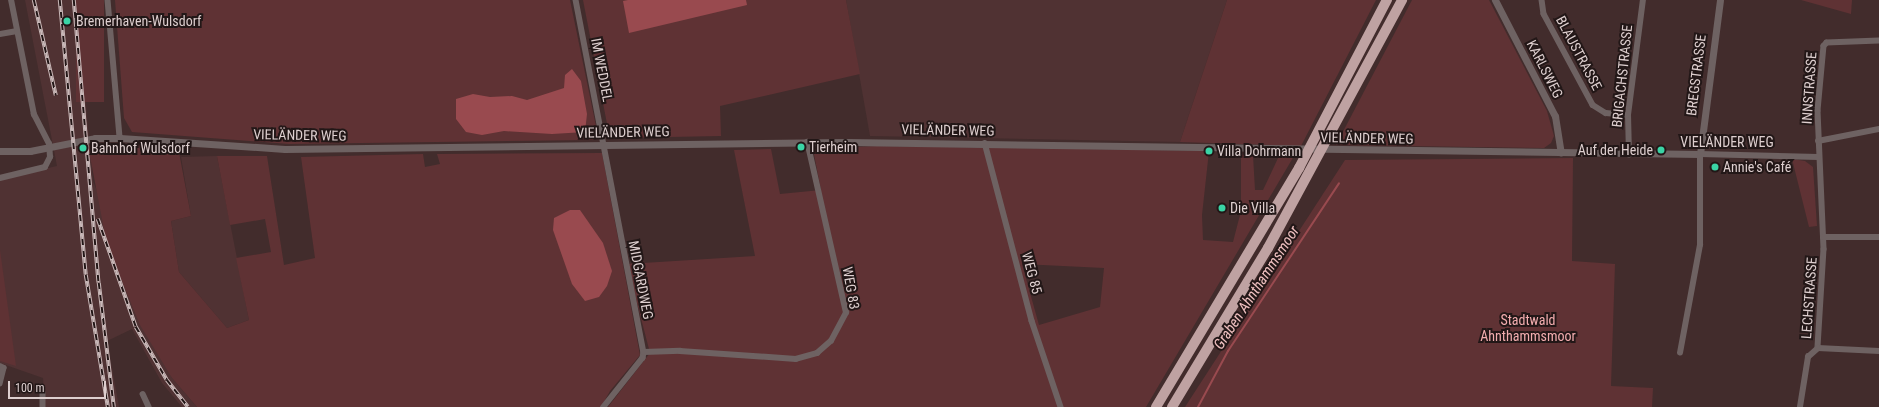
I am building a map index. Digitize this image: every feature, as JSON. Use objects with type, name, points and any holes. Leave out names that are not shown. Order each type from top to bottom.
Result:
[{"type":"highway","points":[[1156,407],[1299,168],[1387,0]]},
{"type":"highway","points":[[1172,407],[1272,242],[1402,0]]},
{"type":"street","points":[[0,178],[45,167],[50,157],[50,144],[34,115],[11,0]]},
{"type":"street","points":[[108,0],[120,138]]},
{"type":"street","name":"IM WEDDEL","points":[[576,0],[604,145]]},
{"type":"street","name":"KARLSWEG","points":[[1495,0],[1555,116],[1561,154]]},
{"type":"street","name":"BLAUSTRASSE","points":[[1542,0],[1544,14],[1594,105],[1606,113],[1628,114]]},
{"type":"street","name":"BRIGACHSTRASSE","points":[[1629,154],[1628,114],[1643,0]]},
{"type":"street","name":"BREGSTRASSE","points":[[1700,154],[1720,0]]},
{"type":"street","points":[[0,34],[17,31]]},
{"type":"street","name":"INNSTRASSE","points":[[1818,141],[1819,82],[1824,46],[1827,43],[1879,41]]},
{"type":"street","points":[[1818,157],[1818,141],[1879,129]]},
{"type":"street","name":"VIELÄNDER WEG","points":[[0,151],[30,151],[89,139],[120,138],[285,149],[807,142],[985,143],[1282,150],[1561,154],[1700,154],[1818,157]]},
{"type":"street","name":"WEG 83","points":[[644,352],[680,351],[796,359],[817,353],[831,341],[846,313],[807,142]]},
{"type":"street","name":"WEG 85","points":[[985,143],[1032,321],[1061,407]]},
{"type":"street","name":"MIDGARDWEG","points":[[604,145],[644,352]]},
{"type":"street","points":[[1680,353],[1700,245],[1700,154]]},
{"type":"street","name":"LECHSTRASSE","points":[[1818,157],[1823,237],[1818,348],[1879,351]]},
{"type":"street","points":[[1823,237],[1879,237]]},
{"type":"street","points":[[1800,407],[1808,357],[1818,348]]},
{"type":"street","points":[[604,407],[643,358],[644,352]]},
{"type":"street","points":[[0,384],[2,367]]},
{"type":"street","points":[[43,393],[43,407]]},
{"type":"street","points":[[143,394],[149,407]]},
{"type":"shaded area","points":[[25,0],[76,0],[93,181],[172,378],[197,407],[182,407],[162,383],[132,329],[107,341],[119,407],[45,407],[43,378],[0,363],[0,179],[57,166]]},
{"type":"shaded area","points":[[746,0],[747,5],[629,33],[623,1]]},
{"type":"shaded area","points":[[846,0],[1227,0],[1180,142],[870,136]]},
{"type":"shaded area","points":[[572,69],[581,81],[587,114],[585,132],[552,134],[504,131],[482,135],[466,132],[456,119],[456,99],[473,94],[490,97],[512,96],[527,100],[564,88],[565,75]]},
{"type":"shaded area","points":[[217,156],[249,320],[227,328],[179,272],[171,221],[191,216],[181,157]]},
{"type":"shaded area","points":[[570,210],[580,210],[603,243],[612,271],[607,286],[599,297],[585,301],[572,284],[553,230],[554,218]]},
{"type":"green space","points":[[76,0],[104,0],[104,102],[76,102]]},
{"type":"green space","points":[[115,0],[570,0],[597,131],[593,140],[289,144],[132,132],[124,118]]},
{"type":"green space","points":[[583,0],[846,0],[860,74],[720,106],[721,136],[616,138],[609,134]]},
{"type":"green space","points":[[1227,0],[1376,0],[1301,146],[1180,142]]},
{"type":"green space","points":[[1412,0],[1489,0],[1547,111],[1554,136],[1551,143],[1544,148],[1336,145]]},
{"type":"green space","points":[[1801,0],[1852,0],[1851,14]]},
{"type":"green space","points":[[138,144],[178,147],[191,216],[171,221],[179,272],[227,328],[249,320],[236,258],[271,252],[265,219],[230,225],[217,156],[267,156],[284,265],[315,258],[301,157],[423,154],[425,167],[440,164],[437,154],[602,153],[640,355],[610,391],[601,407],[197,407],[172,378],[140,325],[107,245],[88,146]]},
{"type":"green space","points":[[877,146],[1209,151],[1202,215],[1203,240],[1233,242],[1241,211],[1241,155],[1253,155],[1255,190],[1263,190],[1279,156],[1294,156],[1146,407],[608,407],[650,353],[627,264],[755,256],[734,150],[771,149],[780,194],[821,190],[813,149]],"holes":[[[1022,264],[1104,268],[1100,307],[1039,325]]]},
{"type":"green space","name":"Stadtwald Ahnthammsmoor","points":[[1573,158],[1572,261],[1615,264],[1611,386],[1653,388],[1652,407],[1185,407],[1345,160]]},
{"type":"green space","points":[[1792,159],[1805,161],[1813,167],[1817,226],[1809,227]]},
{"type":"green space","points":[[0,250],[16,366],[0,361]]},
{"type":"waterway","name":"Graben Ahnthammsmoor","points":[[1198,407],[1228,351],[1339,183]]},
{"type":"railway","points":[[34,0],[56,95]]},
{"type":"railway","points":[[60,0],[86,275],[108,407]]},
{"type":"railway","points":[[74,0],[99,283],[114,407]]},
{"type":"railway","points":[[98,219],[136,327],[167,380],[188,407]]},
{"type":"place","name":"Bremerhaven-Wulsdorf","points":[[67,21]]},
{"type":"place","name":"Tierheim","points":[[801,147]]},
{"type":"place","name":"Bahnhof Wulsdorf","points":[[83,148]]},
{"type":"place","name":"Auf der Heide","points":[[1661,150]]},
{"type":"place","name":"Villa Dohrmann","points":[[1209,151]]},
{"type":"place","name":"Annie's Café","points":[[1715,167]]},
{"type":"place","name":"Die Villa","points":[[1222,208]]}]
